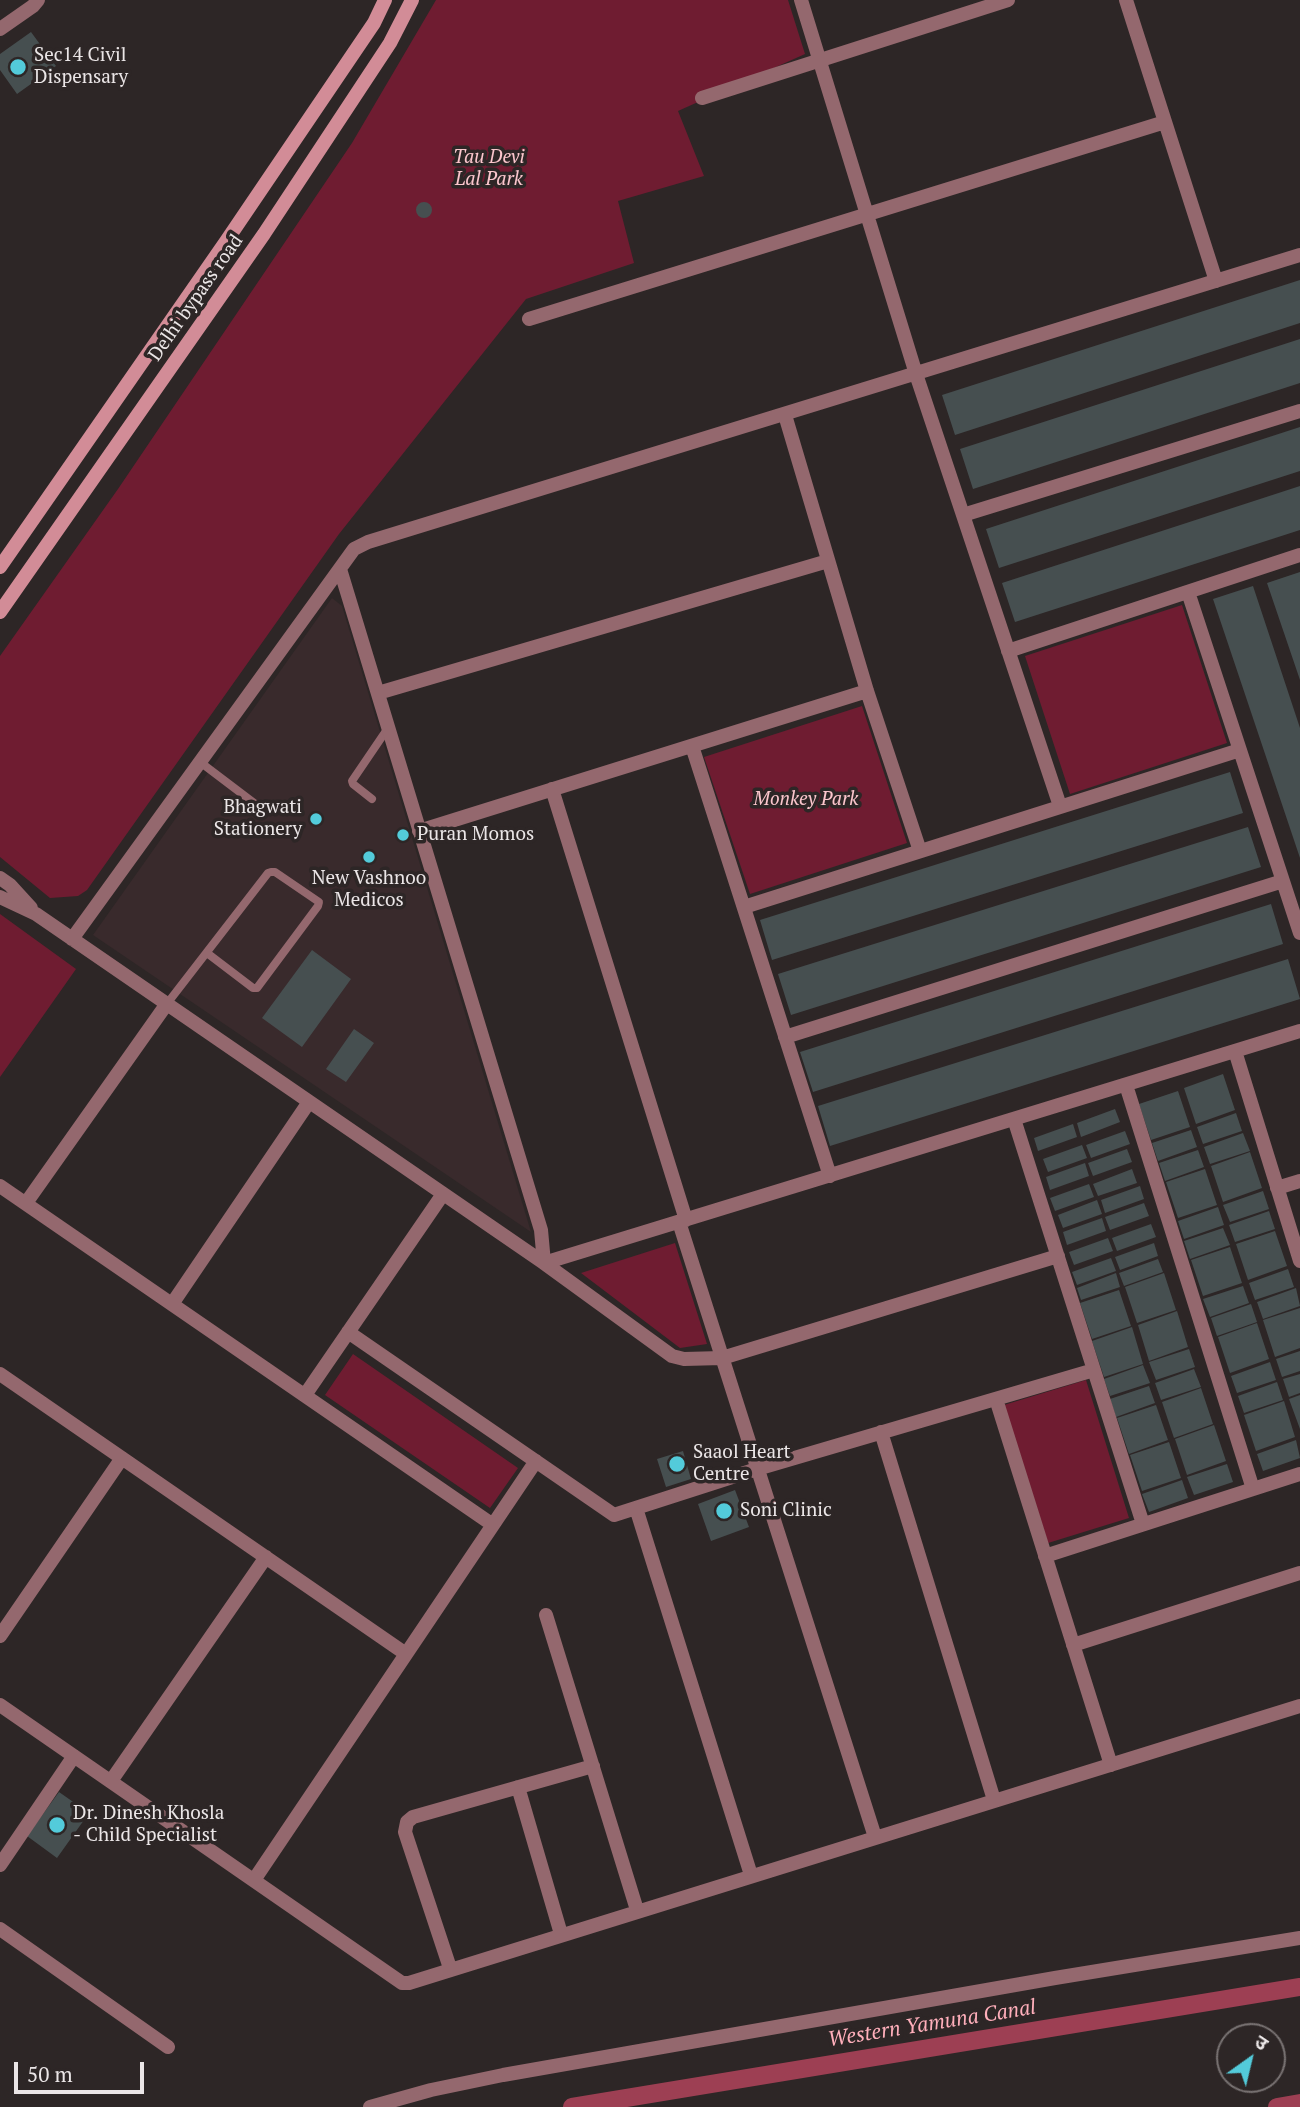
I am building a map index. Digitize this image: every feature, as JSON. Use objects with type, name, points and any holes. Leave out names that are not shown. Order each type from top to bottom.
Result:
[{"type":"main road","name":"Delhi bypass road","points":[[0,567],[227,240],[374,23],[385,0]]},
{"type":"main road","name":"Delhi bypass road","points":[[0,612],[264,234],[390,43],[412,0]]},
{"type":"street","points":[[0,29],[38,0]]},
{"type":"street","points":[[801,0],[916,374],[1060,806]]},
{"type":"street","points":[[702,98],[1007,0]]},
{"type":"street","points":[[1126,0],[1216,281]]},
{"type":"street","points":[[528,319],[1165,122]]},
{"type":"street","points":[[72,939],[354,549],[368,542],[1300,255]]},
{"type":"street","points":[[963,515],[1300,411]]},
{"type":"street","points":[[785,415],[867,691],[920,851]]},
{"type":"street","points":[[1008,651],[1300,555]]},
{"type":"street","points":[[378,693],[828,561]]},
{"type":"street","points":[[340,569],[541,1230],[544,1263]]},
{"type":"street","points":[[1188,592],[1300,933]]},
{"type":"street","points":[[419,831],[867,691]]},
{"type":"street","points":[[692,746],[830,1176]]},
{"type":"street","points":[[744,907],[1240,750]]},
{"type":"street","points":[[551,789],[722,1358],[875,1837]]},
{"type":"street","points":[[0,878],[10,885],[36,914]]},
{"type":"street","points":[[785,1037],[1283,881]]},
{"type":"street","points":[[0,897],[36,914],[544,1263],[672,1356],[684,1359],[722,1358],[1058,1256]]},
{"type":"street","points":[[26,1203],[166,1005]]},
{"type":"street","points":[[544,1263],[1300,1031]]},
{"type":"street","points":[[1235,1051],[1300,1261]]},
{"type":"street","points":[[1126,1085],[1253,1489]]},
{"type":"street","points":[[172,1304],[309,1101]]},
{"type":"street","points":[[1014,1119],[1143,1524]]},
{"type":"street","points":[[1278,1188],[1300,1181]]},
{"type":"street","points":[[0,1186],[493,1525]]},
{"type":"street","points":[[304,1395],[443,1194]]},
{"type":"street","points":[[348,1332],[609,1513],[618,1515],[757,1469],[1094,1370]]},
{"type":"street","points":[[0,1374],[406,1654]]},
{"type":"street","points":[[996,1399],[1111,1765]]},
{"type":"street","points":[[881,1432],[994,1800]]},
{"type":"street","points":[[0,1636],[122,1458]]},
{"type":"street","points":[[254,1880],[536,1461]]},
{"type":"street","points":[[1045,1556],[1300,1474]]},
{"type":"street","points":[[636,1508],[751,1875]]},
{"type":"street","points":[[111,1781],[266,1557]]},
{"type":"street","points":[[1073,1645],[1300,1573]]},
{"type":"street","points":[[546,1615],[637,1910]]},
{"type":"street","points":[[0,1705],[402,1983],[1300,1706]]},
{"type":"street","points":[[0,1865],[74,1756]]},
{"type":"street","points":[[450,1968],[405,1826],[413,1817],[593,1766]]},
{"type":"street","points":[[519,1787],[561,1934]]},
{"type":"street","points":[[0,1929],[168,2047]]},
{"type":"street","points":[[370,2107],[431,2090],[516,2073],[1055,1978],[1300,1938]]},
{"type":"lane","points":[[372,799],[352,780],[388,728]]},
{"type":"lane","points":[[200,762],[262,809]]},
{"type":"lane","points":[[166,1005],[207,953],[271,872],[275,872],[319,902],[257,988],[253,988],[207,953]]},
{"type":"shaded area","points":[[332,598],[342,606],[531,1232],[93,935]]},
{"type":"green space","name":"Tau Devi Lal Park","points":[[436,0],[788,0],[805,54],[678,111],[704,176],[618,201],[634,263],[526,299],[339,534],[87,890],[78,896],[50,898],[0,857],[0,656],[118,489],[352,143]]},
{"type":"green space","points":[[1182,605],[1227,743],[1070,794],[1025,656]]},
{"type":"green space","name":"Monkey Park","points":[[862,706],[907,843],[750,894],[704,757]]},
{"type":"green space","points":[[0,914],[76,969],[0,1077]]},
{"type":"green space","points":[[675,1243],[707,1344],[680,1348],[581,1273]]},
{"type":"green space","points":[[353,1354],[518,1468],[490,1508],[325,1395]]},
{"type":"green space","points":[[1086,1380],[1129,1518],[1048,1543],[1004,1405]]},
{"type":"building","points":[[31,32],[56,66],[17,94],[0,70],[0,54]]},
{"type":"building","points":[[424,202],[430,204],[430,216],[424,218],[418,216],[416,210],[418,204]]},
{"type":"building","points":[[1300,280],[1300,323],[955,435],[942,395]]},
{"type":"building","points":[[1300,339],[1300,383],[973,489],[960,449]]},
{"type":"building","points":[[1300,427],[1300,471],[999,568],[986,529]]},
{"type":"building","points":[[1300,486],[1300,530],[1015,622],[1002,583]]},
{"type":"building","points":[[1300,572],[1300,680],[1267,583]]},
{"type":"building","points":[[1253,586],[1300,728],[1300,858],[1213,599]]},
{"type":"building","points":[[1230,772],[1243,813],[772,960],[760,920]]},
{"type":"building","points":[[1248,827],[1261,867],[791,1015],[778,974]]},
{"type":"building","points":[[1271,904],[1283,944],[813,1092],[800,1052]]},
{"type":"building","points":[[312,950],[351,979],[302,1047],[262,1018]]},
{"type":"building","points":[[1288,959],[1300,999],[830,1146],[818,1106]]},
{"type":"building","points":[[354,1029],[374,1043],[346,1082],[326,1069]]},
{"type":"building","points":[[1223,1074],[1235,1110],[1196,1124],[1184,1088]]},
{"type":"building","points":[[1178,1091],[1190,1127],[1151,1140],[1139,1104]]},
{"type":"building","points":[[1115,1109],[1120,1122],[1081,1137],[1077,1123]]},
{"type":"building","points":[[1236,1113],[1242,1131],[1203,1144],[1197,1127]]},
{"type":"building","points":[[1073,1124],[1077,1137],[1038,1151],[1034,1138]]},
{"type":"building","points":[[1191,1130],[1197,1147],[1158,1161],[1152,1143]]},
{"type":"building","points":[[1125,1131],[1130,1144],[1091,1158],[1086,1145]]},
{"type":"building","points":[[1243,1133],[1250,1151],[1210,1164],[1204,1147]]},
{"type":"building","points":[[1082,1145],[1087,1158],[1048,1172],[1043,1159]]},
{"type":"building","points":[[1127,1149],[1132,1162],[1093,1176],[1088,1163]]},
{"type":"building","points":[[1198,1150],[1204,1167],[1165,1181],[1159,1163]]},
{"type":"building","points":[[1250,1152],[1262,1188],[1223,1202],[1211,1166]]},
{"type":"building","points":[[1085,1163],[1089,1176],[1050,1190],[1046,1177]]},
{"type":"building","points":[[1132,1169],[1137,1183],[1098,1196],[1093,1184]]},
{"type":"building","points":[[1205,1169],[1217,1205],[1178,1218],[1166,1182]]},
{"type":"building","points":[[1089,1184],[1094,1197],[1055,1211],[1050,1198]]},
{"type":"building","points":[[1140,1186],[1144,1199],[1105,1213],[1101,1200]]},
{"type":"building","points":[[1263,1191],[1269,1209],[1230,1222],[1223,1205]]},
{"type":"building","points":[[1097,1200],[1102,1214],[1063,1228],[1058,1215]]},
{"type":"building","points":[[1144,1203],[1149,1216],[1110,1230],[1105,1217]]},
{"type":"building","points":[[1218,1207],[1224,1225],[1184,1239],[1178,1221]]},
{"type":"building","points":[[1269,1211],[1275,1229],[1235,1242],[1229,1225]]},
{"type":"building","points":[[1102,1218],[1106,1231],[1067,1245],[1063,1232]]},
{"type":"building","points":[[1151,1224],[1156,1237],[1117,1251],[1112,1238]]},
{"type":"building","points":[[1223,1228],[1230,1245],[1190,1259],[1184,1241]]},
{"type":"building","points":[[1275,1231],[1287,1266],[1248,1280],[1236,1244]]},
{"type":"building","points":[[1108,1238],[1113,1251],[1074,1265],[1069,1252]]},
{"type":"building","points":[[1154,1243],[1158,1256],[1120,1270],[1115,1257]]},
{"type":"building","points":[[1230,1247],[1242,1283],[1203,1296],[1191,1260]]},
{"type":"building","points":[[1111,1258],[1116,1271],[1077,1285],[1072,1272]]},
{"type":"building","points":[[1158,1259],[1163,1272],[1124,1286],[1119,1273]]},
{"type":"building","points":[[1288,1269],[1294,1287],[1255,1300],[1249,1283]]},
{"type":"building","points":[[1116,1273],[1120,1287],[1081,1300],[1077,1288]]},
{"type":"building","points":[[1164,1273],[1176,1310],[1137,1323],[1125,1287]]},
{"type":"building","points":[[1243,1286],[1249,1303],[1210,1317],[1203,1299]]},
{"type":"building","points":[[1296,1288],[1300,1306],[1263,1319],[1257,1302]]},
{"type":"building","points":[[1119,1290],[1131,1326],[1092,1339],[1080,1303]]},
{"type":"building","points":[[1251,1304],[1257,1322],[1217,1336],[1211,1318]]},
{"type":"building","points":[[1300,1308],[1300,1348],[1275,1357],[1263,1320]]},
{"type":"building","points":[[1177,1311],[1188,1347],[1149,1361],[1138,1325]]},
{"type":"building","points":[[1257,1323],[1269,1359],[1230,1373],[1218,1337]]},
{"type":"building","points":[[1132,1327],[1143,1364],[1104,1377],[1092,1341]]},
{"type":"building","points":[[1189,1349],[1195,1367],[1156,1380],[1149,1362]]},
{"type":"building","points":[[1300,1351],[1300,1371],[1282,1377],[1276,1359]]},
{"type":"building","points":[[1270,1362],[1276,1380],[1237,1393],[1231,1376]]},
{"type":"building","points":[[1143,1365],[1150,1383],[1110,1396],[1104,1379]]},
{"type":"building","points":[[1194,1369],[1201,1387],[1161,1400],[1155,1383]]},
{"type":"building","points":[[1300,1374],[1300,1393],[1289,1397],[1283,1379]]},
{"type":"building","points":[[1277,1382],[1283,1400],[1244,1413],[1238,1396]]},
{"type":"building","points":[[1149,1386],[1155,1403],[1116,1417],[1110,1399]]},
{"type":"building","points":[[1201,1388],[1213,1424],[1174,1438],[1162,1402]]},
{"type":"building","points":[[1300,1395],[1300,1429],[1289,1399]]},
{"type":"building","points":[[1284,1401],[1295,1437],[1256,1451],[1244,1415]]},
{"type":"building","points":[[1156,1405],[1168,1440],[1129,1454],[1117,1418]]},
{"type":"building","points":[[1214,1425],[1226,1461],[1187,1475],[1175,1439]]},
{"type":"building","points":[[1296,1440],[1300,1458],[1263,1471],[1257,1454]]},
{"type":"building","points":[[1169,1442],[1181,1478],[1142,1491],[1130,1455]]},
{"type":"building","points":[[683,1451],[691,1479],[666,1487],[657,1459]]},
{"type":"building","points":[[1227,1464],[1233,1482],[1194,1495],[1187,1477]]},
{"type":"building","points":[[1182,1480],[1188,1498],[1149,1512],[1142,1494]]},
{"type":"building","points":[[735,1490],[749,1527],[711,1541],[698,1504]]},
{"type":"building","points":[[59,1792],[89,1813],[57,1858],[27,1836]]},
{"type":"waterway","name":"Western Yamuna Canal","points":[[572,2107],[1300,1987]]},
{"type":"waterway","points":[[1277,2107],[1300,2103]]},
{"type":"place","name":"Sec14 Civil Dispensary","points":[[18,67]]},
{"type":"place","name":"Bhagwati Stationery","points":[[316,819]]},
{"type":"place","name":"Puran Momos","points":[[403,835]]},
{"type":"place","name":"New Vashnoo Medicos","points":[[369,857]]},
{"type":"place","name":"Saaol Heart Centre","points":[[677,1464]]},
{"type":"place","name":"Soni Clinic","points":[[724,1511]]},
{"type":"place","name":"Dr. Dinesh Khosla - Child Specialist","points":[[57,1825]]}]
